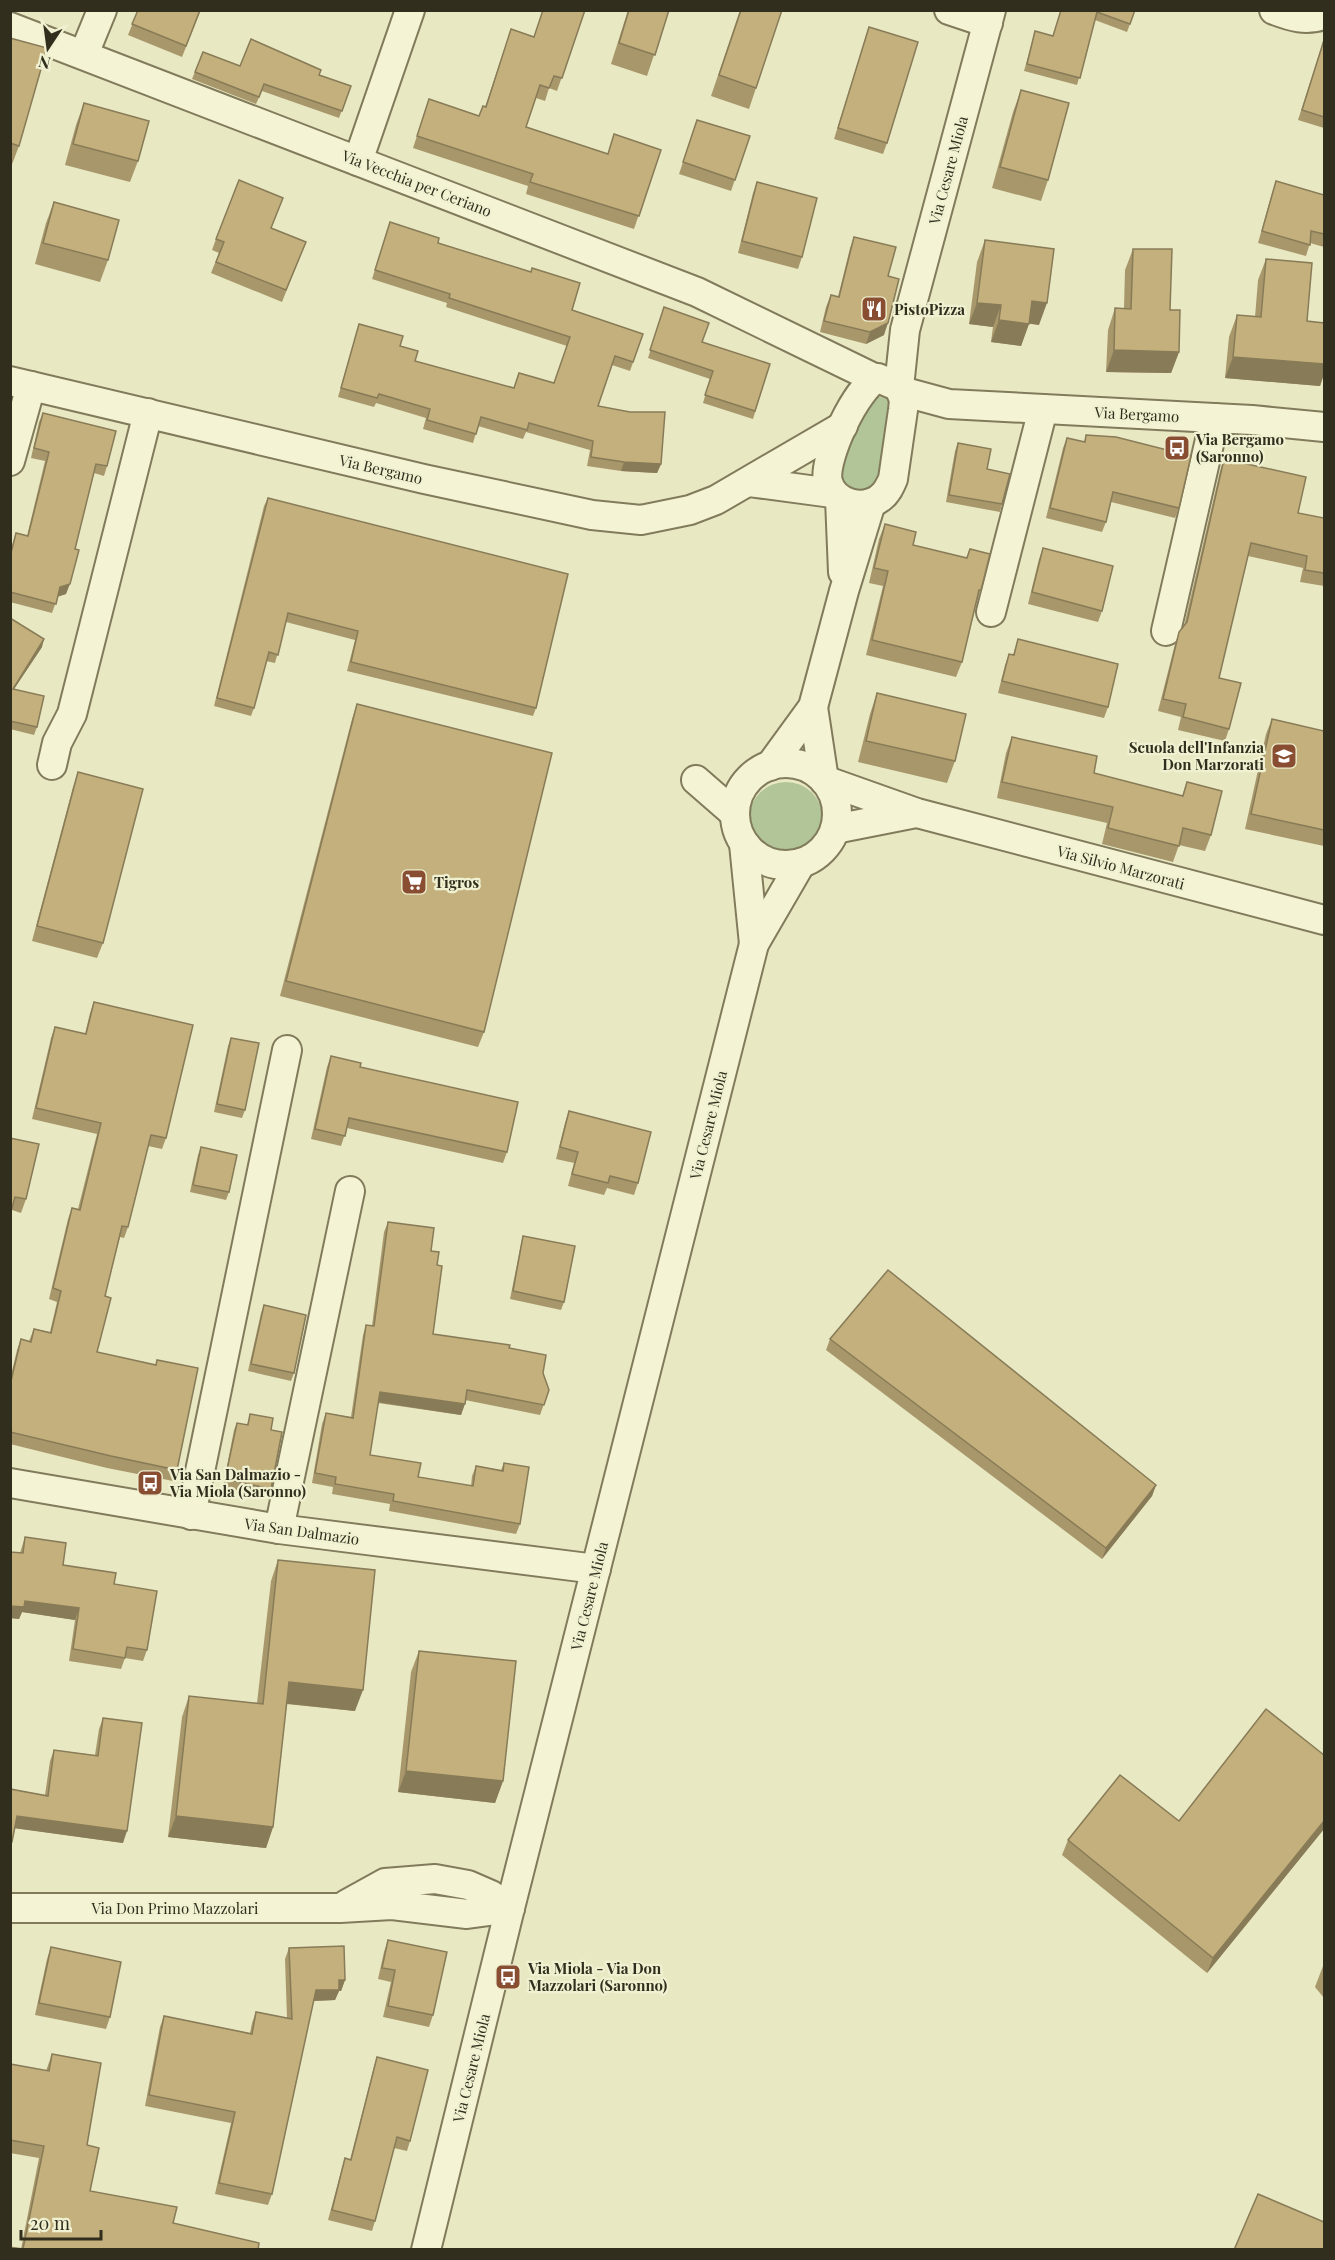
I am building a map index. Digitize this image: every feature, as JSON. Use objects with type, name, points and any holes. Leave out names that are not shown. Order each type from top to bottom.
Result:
[{"type":"street","points":[[84,54],[102,10]]},
{"type":"street","points":[[358,160],[410,10]]},
{"type":"street","points":[[949,10],[990,17]]},
{"type":"street","points":[[1274,10],[1290,16],[1310,19],[1324,15]]},
{"type":"street","name":"Via Cesare Miola","points":[[871,503],[883,495],[893,479],[904,400],[889,384],[990,17]]},
{"type":"street","name":"Via Vecchia per Ceriano","points":[[10,27],[697,292],[889,384]]},
{"type":"street","name":"Via Vecchia per Ceriano","points":[[818,350],[849,414]]},
{"type":"street","points":[[10,461],[21,383]]},
{"type":"street","name":"Via Bergamo","points":[[21,383],[424,479],[617,519],[641,520],[690,510],[716,500],[750,482],[849,414]]},
{"type":"street","points":[[844,591],[836,496],[827,481],[829,458],[849,414],[864,389],[889,384]]},
{"type":"street","name":"Via Bergamo","points":[[889,384],[949,404],[1215,418],[1324,428]]},
{"type":"street","name":"Via Bergamo","points":[[901,425],[949,404]]},
{"type":"street","points":[[991,612],[1043,409]]},
{"type":"street","points":[[52,765],[57,743],[72,714],[148,413]]},
{"type":"street","points":[[1166,631],[1215,418]]},
{"type":"street","points":[[750,482],[836,496],[855,504],[871,503],[844,591],[813,707],[770,766]]},
{"type":"street","points":[[813,707],[824,780]]},
{"type":"street","points":[[735,814],[737,798],[744,784],[756,773],[780,763],[800,765],[824,780],[834,795],[837,813],[835,829]]},
{"type":"street","points":[[735,814],[696,780],[744,784]]},
{"type":"street","name":"Via Silvio Marzorati","points":[[824,780],[917,813],[1324,920]]},
{"type":"street","name":"Via Silvio Marzorati","points":[[835,829],[917,813]]},
{"type":"street","name":"Via Cesare Miola","points":[[735,814],[738,832],[744,844],[754,944]]},
{"type":"street","name":"Via Cesare Miola","points":[[426,2250],[510,1908],[754,944],[801,863],[819,854],[830,842],[835,829]]},
{"type":"street","points":[[744,844],[766,862],[782,866],[801,863]]},
{"type":"street","points":[[191,1515],[287,1050]]},
{"type":"street","points":[[279,1528],[350,1191]]},
{"type":"street","name":"Via San Dalmazio","points":[[10,1483],[279,1528],[596,1569]]},
{"type":"street","name":"Via Don Primo Mazzolari","points":[[10,1908],[340,1908],[386,1883],[435,1879],[468,1885],[491,1895],[510,1908]]},
{"type":"green space","points":[[874,395],[890,400],[881,483],[870,493],[843,490],[834,465]]},
{"type":"green space","points":[[786,782],[800,785],[812,793],[820,805],[823,819],[820,833],[812,845],[800,853],[786,856],[772,853],[760,845],[752,833],[749,819],[752,805],[760,793],[772,785]]},
{"type":"building","points":[[138,10],[200,10],[186,46],[132,24]]},
{"type":"building","points":[[543,10],[585,10],[562,78],[554,76],[549,88],[540,85],[526,127],[608,154],[614,134],[661,150],[639,216],[530,182],[533,174],[417,136],[429,99],[479,116],[483,106],[486,107],[511,29],[534,37]]},
{"type":"building","points":[[629,10],[669,10],[655,55],[619,43]]},
{"type":"building","points":[[741,10],[782,10],[756,88],[719,75]]},
{"type":"building","points":[[1061,10],[1135,10],[1130,24],[1097,12],[1080,78],[1027,64],[1035,31],[1053,36]]},
{"type":"building","points":[[869,27],[918,42],[887,143],[838,128]]},
{"type":"building","points":[[10,38],[47,48],[19,146],[10,143]]},
{"type":"building","points":[[251,39],[321,70],[319,75],[351,86],[342,111],[264,84],[259,97],[195,72],[203,52],[240,66]]},
{"type":"building","points":[[1324,40],[1324,117],[1302,110]]},
{"type":"building","points":[[1021,90],[1069,103],[1048,180],[1000,167]]},
{"type":"building","points":[[84,103],[149,121],[138,161],[73,144]]},
{"type":"building","points":[[697,120],[750,136],[735,180],[683,162]]},
{"type":"building","points":[[239,180],[283,198],[271,228],[306,242],[286,290],[216,262],[224,242],[216,239]]},
{"type":"building","points":[[1276,181],[1324,195],[1324,234],[1311,231],[1310,245],[1262,231]]},
{"type":"building","points":[[757,182],[817,198],[802,257],[742,241]]},
{"type":"building","points":[[54,202],[119,220],[108,260],[43,243]]},
{"type":"building","points":[[390,222],[439,238],[438,243],[531,272],[532,268],[580,283],[572,310],[643,334],[633,362],[615,356],[598,406],[630,412],[665,412],[661,464],[591,457],[593,441],[529,423],[527,430],[481,417],[476,434],[427,420],[430,409],[379,394],[377,398],[341,388],[359,324],[403,336],[400,346],[418,351],[415,361],[514,388],[519,373],[554,383],[570,337],[449,298],[450,294],[375,270]]},
{"type":"building","points":[[854,237],[896,247],[888,276],[899,279],[888,323],[870,332],[824,321],[831,295],[839,297]]},
{"type":"building","points":[[985,240],[1054,249],[1047,303],[1032,301],[1029,324],[999,320],[1001,305],[977,303]]},
{"type":"building","points":[[1133,249],[1172,249],[1170,310],[1180,310],[1179,352],[1114,350],[1115,308],[1131,309]]},
{"type":"building","points":[[1266,259],[1312,263],[1307,321],[1324,323],[1324,364],[1233,357],[1237,315],[1261,317]]},
{"type":"building","points":[[664,307],[709,323],[702,342],[770,364],[755,411],[705,395],[713,371],[650,350]]},
{"type":"building","points":[[43,413],[116,431],[107,466],[96,464],[75,549],[79,550],[70,584],[60,587],[56,604],[10,592],[10,552],[16,533],[28,536],[49,452],[34,448]]},
{"type":"building","points":[[1086,435],[1116,437],[1191,456],[1179,508],[1113,492],[1106,522],[1050,508],[1067,438],[1085,442]]},
{"type":"building","points":[[958,443],[991,449],[987,469],[1010,474],[1002,504],[949,495]]},
{"type":"building","points":[[1224,459],[1306,477],[1298,513],[1324,518],[1324,573],[1305,570],[1307,556],[1251,543],[1219,678],[1241,683],[1229,729],[1183,717],[1186,704],[1163,699],[1179,632],[1187,622]]},
{"type":"building","points":[[268,498],[568,574],[536,708],[351,662],[358,631],[288,613],[278,655],[269,652],[254,708],[217,698]]},
{"type":"building","points":[[885,524],[916,532],[913,545],[967,558],[970,549],[990,554],[962,662],[872,640],[888,571],[874,568]]},
{"type":"building","points":[[1043,548],[1113,566],[1102,611],[1032,592]]},
{"type":"building","points":[[10,618],[44,639],[13,689],[44,696],[37,727],[10,721]]},
{"type":"building","points":[[1018,639],[1118,664],[1108,707],[1002,681],[1009,654],[1014,655]]},
{"type":"building","points":[[877,693],[966,714],[955,761],[866,741]]},
{"type":"building","name":"Tigros","points":[[357,704],[552,753],[484,1032],[286,981]]},
{"type":"building","points":[[1272,719],[1324,731],[1324,830],[1251,814]]},
{"type":"building","points":[[1012,737],[1097,756],[1094,773],[1183,796],[1187,782],[1222,791],[1211,835],[1183,828],[1179,846],[1108,828],[1113,807],[1002,782]]},
{"type":"building","points":[[78,772],[143,789],[103,943],[37,926]]},
{"type":"building","points":[[94,1002],[193,1025],[166,1138],[151,1135],[128,1227],[122,1226],[105,1296],[111,1298],[97,1352],[156,1365],[157,1360],[198,1368],[177,1470],[10,1432],[10,1385],[21,1339],[31,1342],[34,1329],[51,1333],[61,1291],[53,1288],[72,1208],[80,1210],[101,1123],[36,1108],[55,1027],[86,1034]]},
{"type":"building","points":[[231,1038],[259,1043],[245,1110],[217,1104]]},
{"type":"building","points":[[331,1056],[361,1063],[360,1067],[518,1102],[507,1152],[349,1118],[345,1136],[315,1129]]},
{"type":"building","points":[[569,1111],[651,1132],[638,1183],[610,1176],[608,1183],[572,1174],[578,1152],[560,1147]]},
{"type":"building","points":[[10,1138],[39,1144],[26,1199],[15,1197],[10,1215]]},
{"type":"building","points":[[201,1147],[237,1155],[229,1192],[193,1185]]},
{"type":"building","points":[[388,1222],[434,1228],[431,1251],[439,1252],[437,1265],[442,1266],[433,1334],[510,1345],[509,1348],[546,1355],[543,1373],[549,1390],[544,1405],[467,1390],[465,1404],[380,1392],[370,1455],[421,1463],[418,1477],[473,1486],[476,1466],[503,1471],[504,1463],[529,1467],[520,1524],[393,1501],[394,1494],[335,1484],[336,1477],[315,1473],[326,1413],[353,1418],[366,1325],[374,1326]]},
{"type":"building","points":[[523,1236],[575,1246],[564,1302],[513,1291]]},
{"type":"building","points":[[888,1270],[1156,1485],[1106,1548],[830,1339]]},
{"type":"building","points":[[264,1305],[306,1315],[294,1373],[251,1364]]},
{"type":"building","points":[[250,1414],[273,1418],[271,1430],[282,1432],[271,1489],[225,1479],[237,1423],[248,1425]]},
{"type":"building","points":[[25,1537],[66,1543],[63,1565],[116,1573],[114,1584],[157,1591],[147,1650],[127,1647],[125,1658],[73,1649],[79,1608],[25,1601],[24,1607],[10,1606],[10,1552],[23,1553]]},
{"type":"building","points":[[278,1560],[375,1570],[363,1690],[289,1682],[273,1827],[176,1816],[189,1696],[263,1704]]},
{"type":"building","points":[[419,1651],[516,1661],[503,1781],[406,1771]]},
{"type":"building","points":[[1266,1709],[1324,1755],[1324,1821],[1213,1958],[1068,1840],[1120,1775],[1179,1821]]},
{"type":"building","points":[[103,1718],[142,1723],[127,1831],[17,1816],[12,1842],[10,1842],[10,1789],[48,1796],[54,1750],[98,1756]]},
{"type":"building","points":[[388,1940],[447,1952],[433,2015],[388,2006],[395,1970],[382,1968]]},
{"type":"building","points":[[344,1946],[345,1980],[339,1980],[339,1990],[316,1990],[272,2194],[219,2183],[235,2112],[149,2095],[164,2016],[252,2034],[256,2012],[292,2019],[289,1948]]},
{"type":"building","points":[[51,1947],[121,1962],[110,2017],[39,2003]]},
{"type":"building","points":[[52,2054],[101,2063],[87,2145],[99,2148],[90,2191],[177,2207],[173,2223],[259,2243],[258,2250],[10,2250],[10,2247],[23,2249],[44,2146],[10,2140],[10,2064],[49,2071]]},
{"type":"building","points":[[377,2057],[428,2070],[410,2141],[397,2137],[375,2221],[332,2210],[345,2158],[351,2160]]},
{"type":"building","points":[[1258,2194],[1324,2222],[1324,2250],[1234,2250]]},
{"type":"place","name":"PistoPizza","points":[[874,309]]},
{"type":"place","name":"Via Bergamo (Saronno)","points":[[1177,448]]},
{"type":"place","name":"Scuola dell'Infanzia Don Marzorati","points":[[1284,756]]},
{"type":"place","name":"Tigros","points":[[414,882]]},
{"type":"place","name":"Via San Dalmazio - Via Miola (Saronno)","points":[[150,1483]]},
{"type":"place","name":"Via Miola - Via Don Mazzolari (Saronno)","points":[[508,1977]]}]
